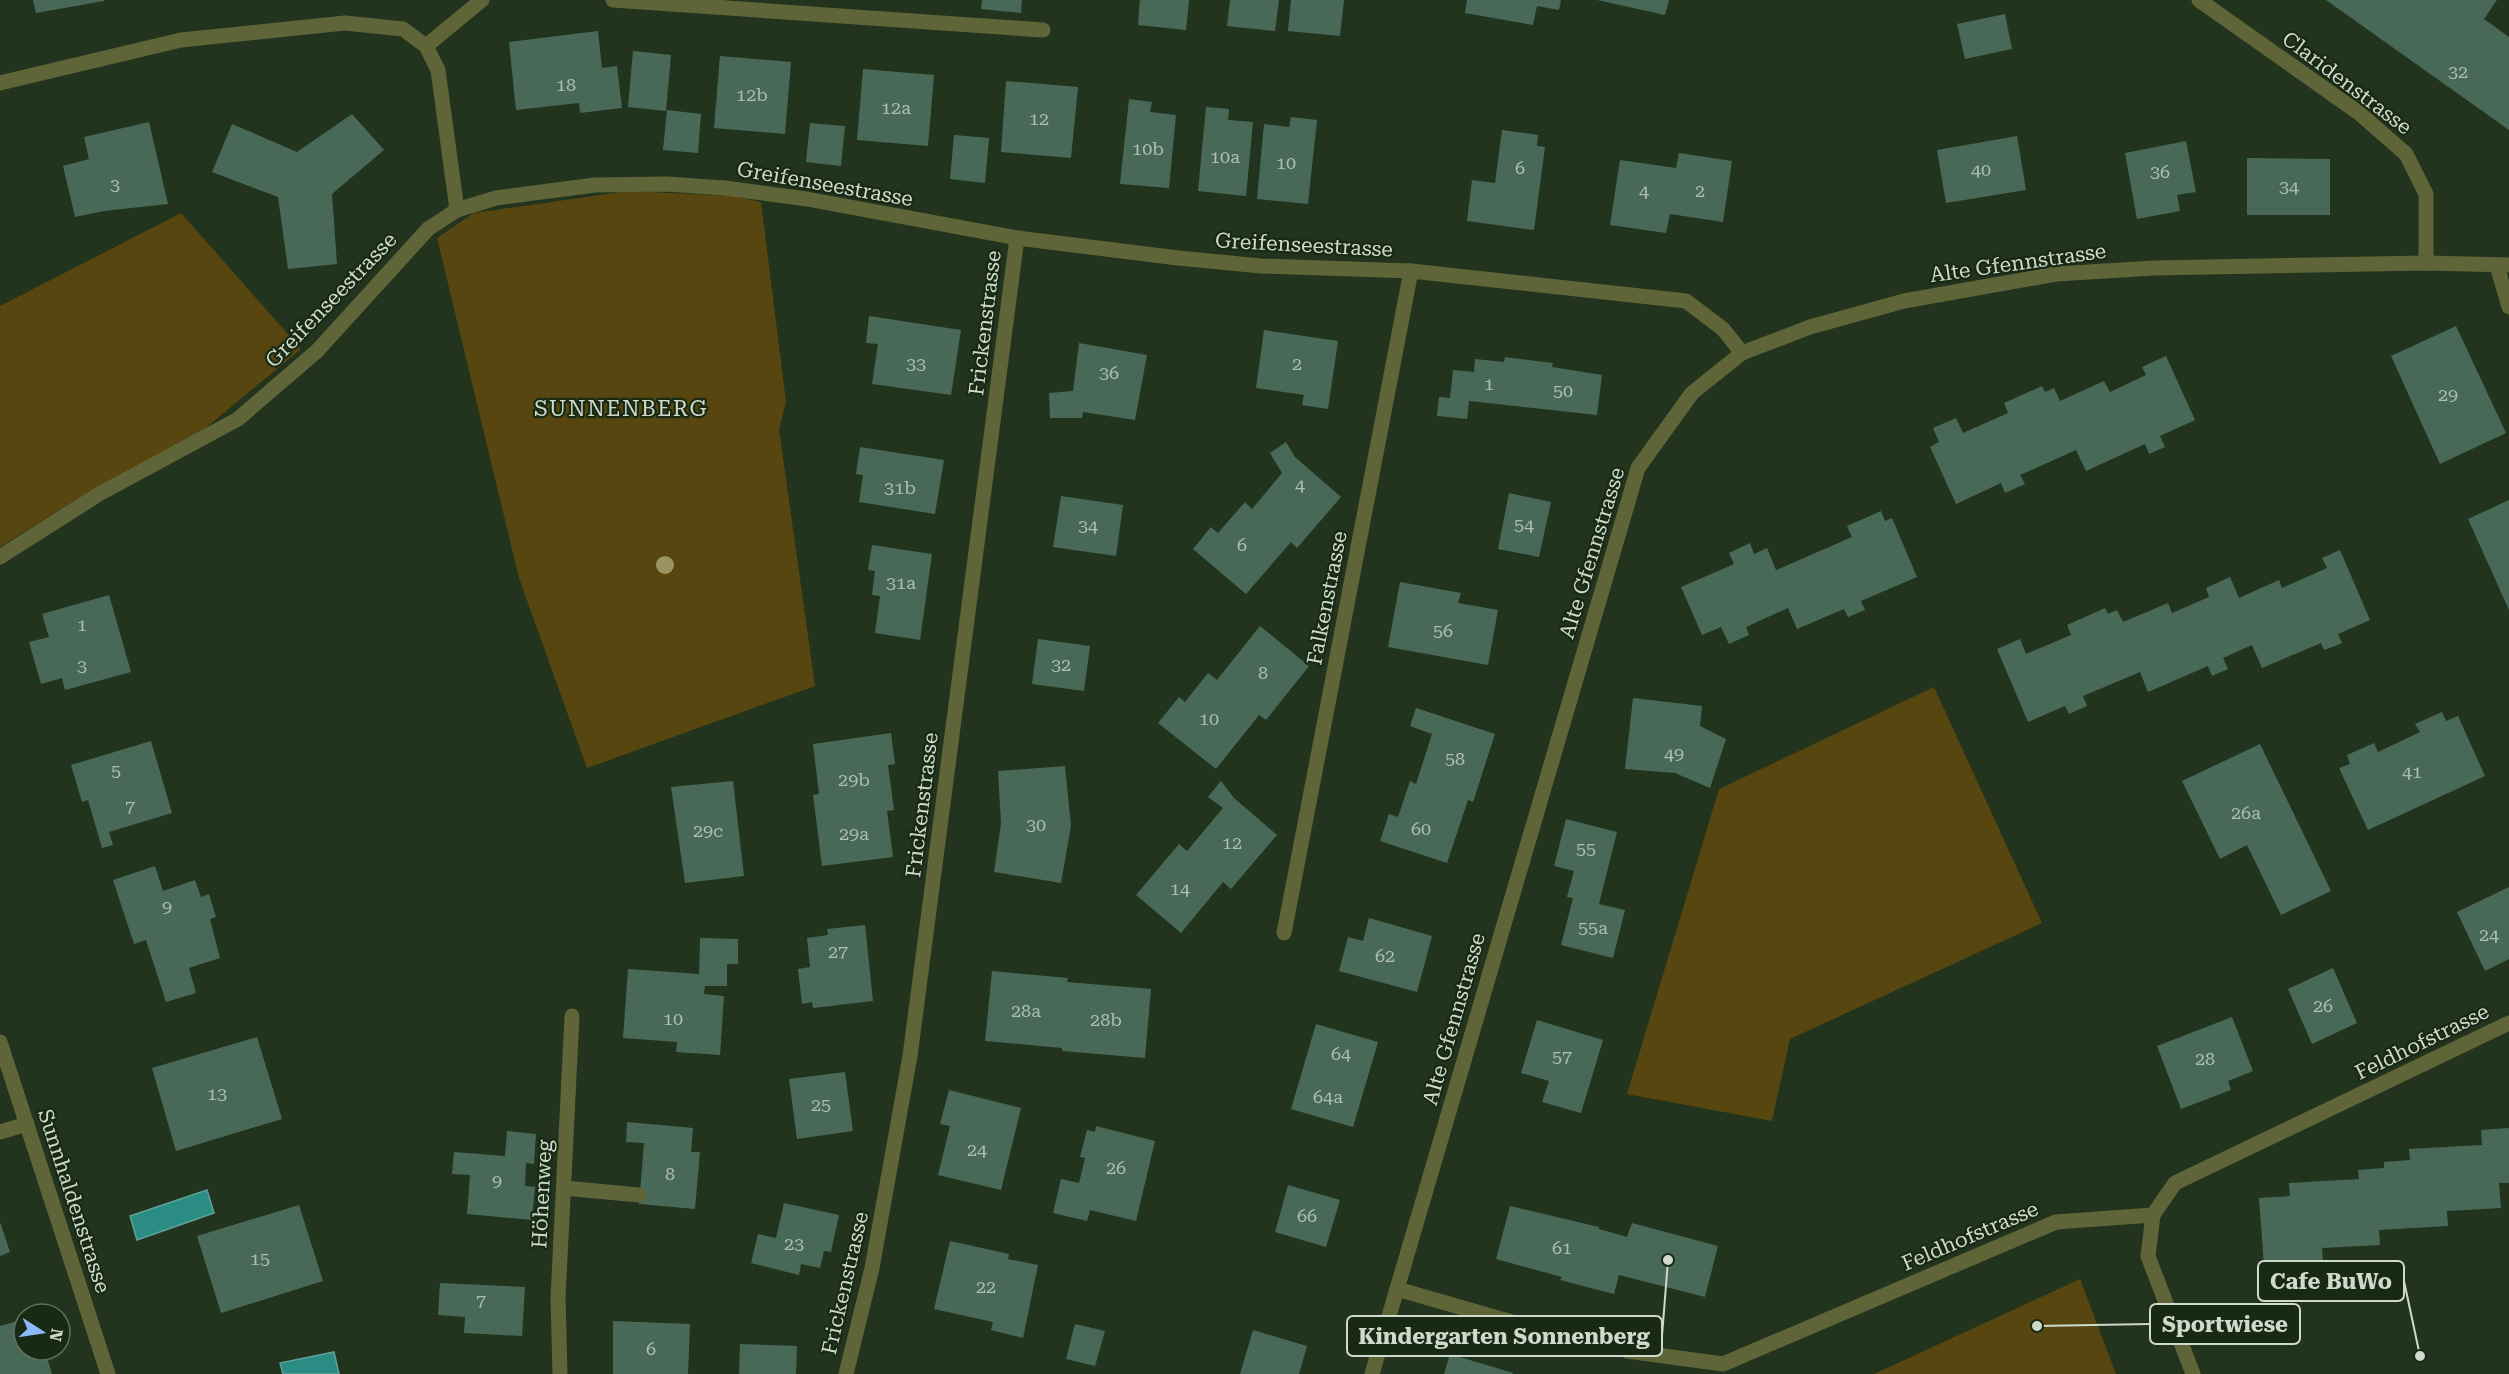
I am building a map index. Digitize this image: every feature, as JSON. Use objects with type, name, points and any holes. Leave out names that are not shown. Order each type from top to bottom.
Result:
[{"type":"street","points":[[426,46],[482,0]]},
{"type":"street","points":[[613,0],[1043,30]]},
{"type":"street","name":"Claridenstrasse","points":[[2199,0],[2359,113],[2406,154],[2426,194],[2426,263]]},
{"type":"street","points":[[0,83],[181,40],[345,23],[403,29],[426,46],[438,70],[457,210]]},
{"type":"street","name":"Greifenseestrasse","points":[[0,557],[99,495],[238,419],[317,351],[428,229],[457,210],[496,198],[595,185],[666,184],[765,193],[1017,238],[1261,266],[1411,271],[1686,301],[1723,329],[1742,353]]},
{"type":"street","name":"Frickenstrasse","points":[[846,1374],[872,1268],[910,1056],[1017,238]]},
{"type":"street","name":"Alte Gfennstrasse","points":[[1372,1374],[1638,468],[1692,393],[1742,353],[1810,327],[1905,301],[2056,274],[2154,268],[2426,263],[2503,265]]},
{"type":"street","points":[[2503,265],[2509,307]]},
{"type":"street","name":"Falkenstrasse","points":[[1284,933],[1411,271]]},
{"type":"street","name":"Höhenweg","points":[[560,1374],[558,1297],[572,1016]]},
{"type":"street","name":"Feldhofstrasse","points":[[1628,1351],[1723,1364],[2056,1222],[2153,1215],[2175,1183],[2509,1023]]},
{"type":"street","name":"Sunnhaldenstrasse","points":[[0,1042],[108,1374]]},
{"type":"street","points":[[0,1132],[27,1124]]},
{"type":"street","points":[[564,1188],[639,1195]]},
{"type":"street","points":[[2153,1215],[2148,1256],[2193,1374]]},
{"type":"street","points":[[1397,1289],[1575,1340]]},
{"type":"shaded area","points":[[628,191],[733,196],[761,202],[786,402],[779,429],[815,686],[587,768],[519,578],[437,238],[474,213]]},
{"type":"shaded area","points":[[181,213],[301,349],[202,431],[100,485],[0,547],[0,306]]},
{"type":"shaded area","points":[[1934,687],[2042,923],[1790,1039],[1772,1121],[1627,1094],[1719,789]]},
{"type":"shaded area","points":[[2080,1279],[2116,1374],[1874,1374]]},
{"type":"water","points":[[207,1190],[214,1213],[137,1240],[130,1216]]},
{"type":"water","points":[[334,1352],[339,1374],[283,1374],[280,1363]]},
{"type":"building","points":[[33,0],[104,0],[104,1],[36,13]]},
{"type":"building","points":[[982,0],[1022,0],[1021,13],[981,9]]},
{"type":"building","points":[[1140,0],[1189,0],[1186,30],[1138,25]]},
{"type":"building","points":[[1230,0],[1279,0],[1275,31],[1227,26]]},
{"type":"building","points":[[1291,0],[1344,0],[1340,36],[1288,31]]},
{"type":"building","points":[[1467,0],[1561,0],[1559,10],[1537,6],[1533,25],[1465,13]]},
{"type":"building","points":[[1597,0],[1669,0],[1665,15]]},
{"type":"building","points":[[2326,0],[2497,0],[2484,19],[2509,37],[2509,130]]},
{"type":"building","points":[[2005,14],[2012,49],[1965,59],[1957,24]]},
{"type":"building","points":[[598,31],[602,68],[617,66],[622,108],[580,113],[579,103],[516,110],[509,42]]},
{"type":"building","points":[[633,51],[671,55],[666,111],[628,107]]},
{"type":"building","points":[[720,56],[791,62],[785,134],[714,128]]},
{"type":"building","points":[[863,69],[934,75],[928,146],[857,140]]},
{"type":"building","points":[[1006,81],[1078,87],[1071,158],[1001,152]]},
{"type":"building","points":[[1129,99],[1152,102],[1150,112],[1176,115],[1169,188],[1120,184]]},
{"type":"building","points":[[1206,107],[1229,109],[1228,120],[1253,122],[1246,196],[1198,191]]},
{"type":"building","points":[[667,110],[701,114],[698,153],[663,150]]},
{"type":"building","points":[[352,114],[384,150],[332,194],[337,264],[288,269],[278,197],[212,172],[232,124],[297,152]]},
{"type":"building","points":[[1291,117],[1317,120],[1308,204],[1257,199],[1264,124],[1289,127]]},
{"type":"building","points":[[149,122],[168,204],[104,211],[75,217],[63,166],[89,159],[84,137]]},
{"type":"building","points":[[810,123],[845,126],[841,166],[806,162]]},
{"type":"building","points":[[1502,130],[1538,135],[1537,146],[1545,147],[1534,230],[1467,221],[1472,180],[1495,183]]},
{"type":"building","points":[[954,135],[989,138],[985,183],[950,179]]},
{"type":"building","points":[[2017,136],[2026,190],[1946,203],[1937,150]]},
{"type":"building","points":[[2186,141],[2196,192],[2177,195],[2180,211],[2137,219],[2125,153]]},
{"type":"building","points":[[1679,153],[1732,161],[1723,222],[1670,214],[1666,233],[1610,225],[1620,160],[1676,168]]},
{"type":"building","points":[[2247,158],[2330,159],[2330,215],[2247,215]]},
{"type":"building","points":[[869,316],[961,330],[951,395],[872,384],[878,344],[866,343]]},
{"type":"building","points":[[2456,326],[2506,433],[2440,464],[2391,356]]},
{"type":"building","points":[[1264,330],[1338,341],[1328,409],[1302,405],[1304,395],[1256,388]]},
{"type":"building","points":[[1079,343],[1147,355],[1135,420],[1083,412],[1082,418],[1050,418],[1049,393],[1073,391]]},
{"type":"building","points":[[2166,356],[2195,420],[2160,436],[2165,447],[2149,454],[2145,444],[2086,471],[2076,450],[2020,475],[2025,484],[2005,493],[2001,483],[1956,504],[1930,447],[1939,442],[1933,428],[1956,418],[1963,433],[2008,413],[2004,403],[2042,386],[2045,392],[2054,388],[2060,401],[2104,381],[2110,392],[2146,375],[2142,367]]},
{"type":"building","points":[[1505,357],[1553,363],[1552,367],[1602,375],[1597,415],[1469,401],[1467,419],[1437,416],[1439,397],[1450,398],[1453,370],[1474,372],[1475,359],[1504,362]]},
{"type":"building","points":[[1286,442],[1295,457],[1341,497],[1297,548],[1291,542],[1246,594],[1193,549],[1211,527],[1218,533],[1245,502],[1252,509],[1282,473],[1270,453]]},
{"type":"building","points":[[860,447],[944,460],[935,514],[859,502],[863,475],[856,474]]},
{"type":"building","points":[[1509,493],[1551,502],[1539,557],[1498,549]]},
{"type":"building","points":[[1061,496],[1123,505],[1116,556],[1053,547]]},
{"type":"building","points":[[2509,500],[2509,610],[2468,519]]},
{"type":"building","points":[[1881,511],[1885,521],[1892,518],[1917,577],[1861,601],[1865,610],[1848,617],[1844,609],[1797,629],[1788,608],[1746,627],[1749,635],[1729,644],[1721,627],[1702,635],[1681,587],[1734,564],[1729,553],[1750,543],[1754,554],[1767,548],[1776,570],[1852,537],[1847,526]]},
{"type":"building","points":[[872,545],[932,554],[920,640],[875,633],[880,596],[872,595],[875,571],[868,570]]},
{"type":"building","points":[[2340,550],[2370,620],[2338,634],[2342,643],[2324,650],[2321,643],[2262,668],[2252,645],[2223,658],[2228,669],[2212,676],[2208,666],[2148,692],[2140,672],[2083,696],[2087,706],[2069,714],[2065,706],[2028,722],[1997,649],[2020,639],[2026,654],[2071,635],[2067,625],[2105,608],[2108,614],[2117,610],[2123,622],[2168,603],[2172,613],[2209,597],[2206,588],[2230,577],[2239,598],[2279,580],[2282,588],[2327,568],[2322,558]]},
{"type":"building","points":[[1400,582],[1461,593],[1458,603],[1498,610],[1488,665],[1388,647]]},
{"type":"building","points":[[109,595],[131,672],[65,690],[62,678],[41,684],[29,642],[49,637],[42,614]]},
{"type":"building","points":[[1260,626],[1309,666],[1266,720],[1259,715],[1216,769],[1158,723],[1179,697],[1185,702],[1208,673],[1217,680]]},
{"type":"building","points":[[1038,639],[1090,646],[1084,691],[1032,684]]},
{"type":"building","points":[[1633,698],[1702,706],[1700,726],[1726,739],[1710,788],[1675,773],[1625,769]]},
{"type":"building","points":[[1416,708],[1495,734],[1473,802],[1468,800],[1447,863],[1380,841],[1389,814],[1398,817],[1410,781],[1416,784],[1432,734],[1410,726]]},
{"type":"building","points":[[2442,712],[2446,721],[2458,716],[2485,776],[2368,830],[2339,768],[2350,764],[2347,755],[2374,743],[2378,752],[2420,732],[2415,724]]},
{"type":"building","points":[[891,733],[895,764],[888,765],[894,810],[887,811],[893,857],[822,866],[813,795],[819,794],[813,744]]},
{"type":"building","points":[[151,741],[172,813],[109,832],[113,845],[102,848],[88,800],[82,802],[71,765]]},
{"type":"building","points":[[2260,744],[2331,891],[2281,915],[2247,845],[2220,859],[2182,781]]},
{"type":"building","points":[[1065,766],[1071,826],[1061,883],[994,872],[1001,823],[998,771]]},
{"type":"building","points":[[733,781],[744,876],[685,883],[671,787]]},
{"type":"building","points":[[1221,781],[1234,798],[1277,835],[1231,889],[1223,882],[1181,933],[1136,895],[1179,844],[1187,851],[1223,808],[1208,797]]},
{"type":"building","points":[[1566,819],[1617,832],[1599,904],[1625,910],[1613,958],[1561,945],[1573,898],[1567,897],[1574,871],[1554,866]]},
{"type":"building","points":[[155,866],[163,891],[195,880],[201,897],[209,894],[216,917],[210,919],[220,958],[189,968],[196,993],[166,1002],[146,940],[134,944],[113,880]]},
{"type":"building","points":[[2509,887],[2509,959],[2485,971],[2457,912]]},
{"type":"building","points":[[1369,918],[1432,936],[1417,992],[1339,971],[1348,937],[1363,941]]},
{"type":"building","points":[[865,925],[873,1001],[813,1008],[812,1002],[802,1004],[798,969],[810,967],[807,938],[828,935],[827,929]]},
{"type":"building","points":[[700,938],[738,939],[738,964],[727,964],[727,986],[705,986],[704,994],[724,996],[720,1055],[676,1052],[677,1042],[623,1038],[628,969],[699,974]]},
{"type":"building","points":[[2333,968],[2357,1023],[2312,1044],[2288,989]]},
{"type":"building","points":[[992,971],[1068,978],[1067,982],[1151,989],[1145,1058],[1062,1051],[1062,1048],[985,1041]]},
{"type":"building","points":[[2232,1017],[2253,1071],[2228,1081],[2231,1090],[2181,1109],[2157,1046]]},
{"type":"building","points":[[1537,1020],[1603,1040],[1581,1113],[1542,1102],[1549,1081],[1521,1073]]},
{"type":"building","points":[[1316,1024],[1378,1042],[1353,1127],[1291,1109]]},
{"type":"building","points":[[257,1037],[282,1119],[176,1151],[152,1068]]},
{"type":"building","points":[[845,1072],[853,1131],[797,1139],[789,1079]]},
{"type":"building","points":[[949,1090],[1021,1108],[1001,1190],[938,1175],[950,1126],[940,1124]]},
{"type":"building","points":[[627,1122],[693,1128],[691,1152],[700,1152],[695,1209],[639,1204],[644,1143],[626,1142]]},
{"type":"building","points":[[1096,1126],[1155,1141],[1136,1221],[1090,1210],[1087,1221],[1053,1213],[1061,1179],[1079,1183],[1085,1158],[1080,1157],[1087,1130],[1095,1132]]},
{"type":"building","points":[[2509,1128],[2509,1183],[2499,1183],[2501,1208],[2447,1211],[2448,1226],[2379,1230],[2380,1245],[2322,1248],[2323,1263],[2264,1266],[2259,1198],[2290,1196],[2289,1183],[2359,1179],[2358,1170],[2384,1168],[2384,1162],[2410,1160],[2409,1149],[2482,1145],[2481,1130]]},
{"type":"building","points":[[507,1131],[536,1134],[534,1164],[526,1163],[525,1186],[535,1187],[532,1220],[467,1214],[470,1175],[452,1174],[454,1152],[505,1156]]},
{"type":"building","points":[[1288,1185],[1340,1200],[1326,1247],[1275,1232]]},
{"type":"building","points":[[784,1203],[839,1215],[831,1252],[824,1251],[820,1268],[801,1264],[799,1275],[751,1263],[758,1234],[776,1238]]},
{"type":"building","points":[[299,1205],[323,1281],[221,1313],[197,1236]]},
{"type":"building","points":[[1510,1206],[1599,1227],[1599,1229],[1627,1237],[1632,1223],[1718,1246],[1705,1297],[1619,1275],[1614,1294],[1560,1280],[1562,1277],[1496,1259]]},
{"type":"building","points":[[0,1222],[10,1252],[0,1256]]},
{"type":"building","points":[[950,1241],[1009,1254],[1008,1259],[1038,1265],[1023,1338],[991,1330],[993,1322],[934,1309]]},
{"type":"building","points":[[440,1283],[525,1287],[522,1336],[464,1333],[465,1317],[438,1315]]},
{"type":"building","points":[[613,1321],[690,1324],[688,1374],[613,1374]]},
{"type":"building","points":[[12,1322],[12,1362],[48,1362],[52,1374],[0,1374],[0,1326]]},
{"type":"building","points":[[1075,1324],[1105,1331],[1095,1366],[1066,1359]]},
{"type":"building","points":[[1253,1330],[1307,1346],[1299,1374],[1240,1374]]},
{"type":"building","points":[[740,1344],[797,1346],[796,1374],[739,1374]]},
{"type":"building","points":[[1450,1354],[1513,1373],[1444,1374]]},
{"type":"place","name":"Kindergarten Sonnenberg","points":[[1668,1260]]},
{"type":"place","name":"Sportwiese","points":[[2037,1326]]},
{"type":"place","name":"Cafe BuWo","points":[[2420,1356]]},
{"type":"district","name":"SUNNENBERG","points":[[621,408]]}]
